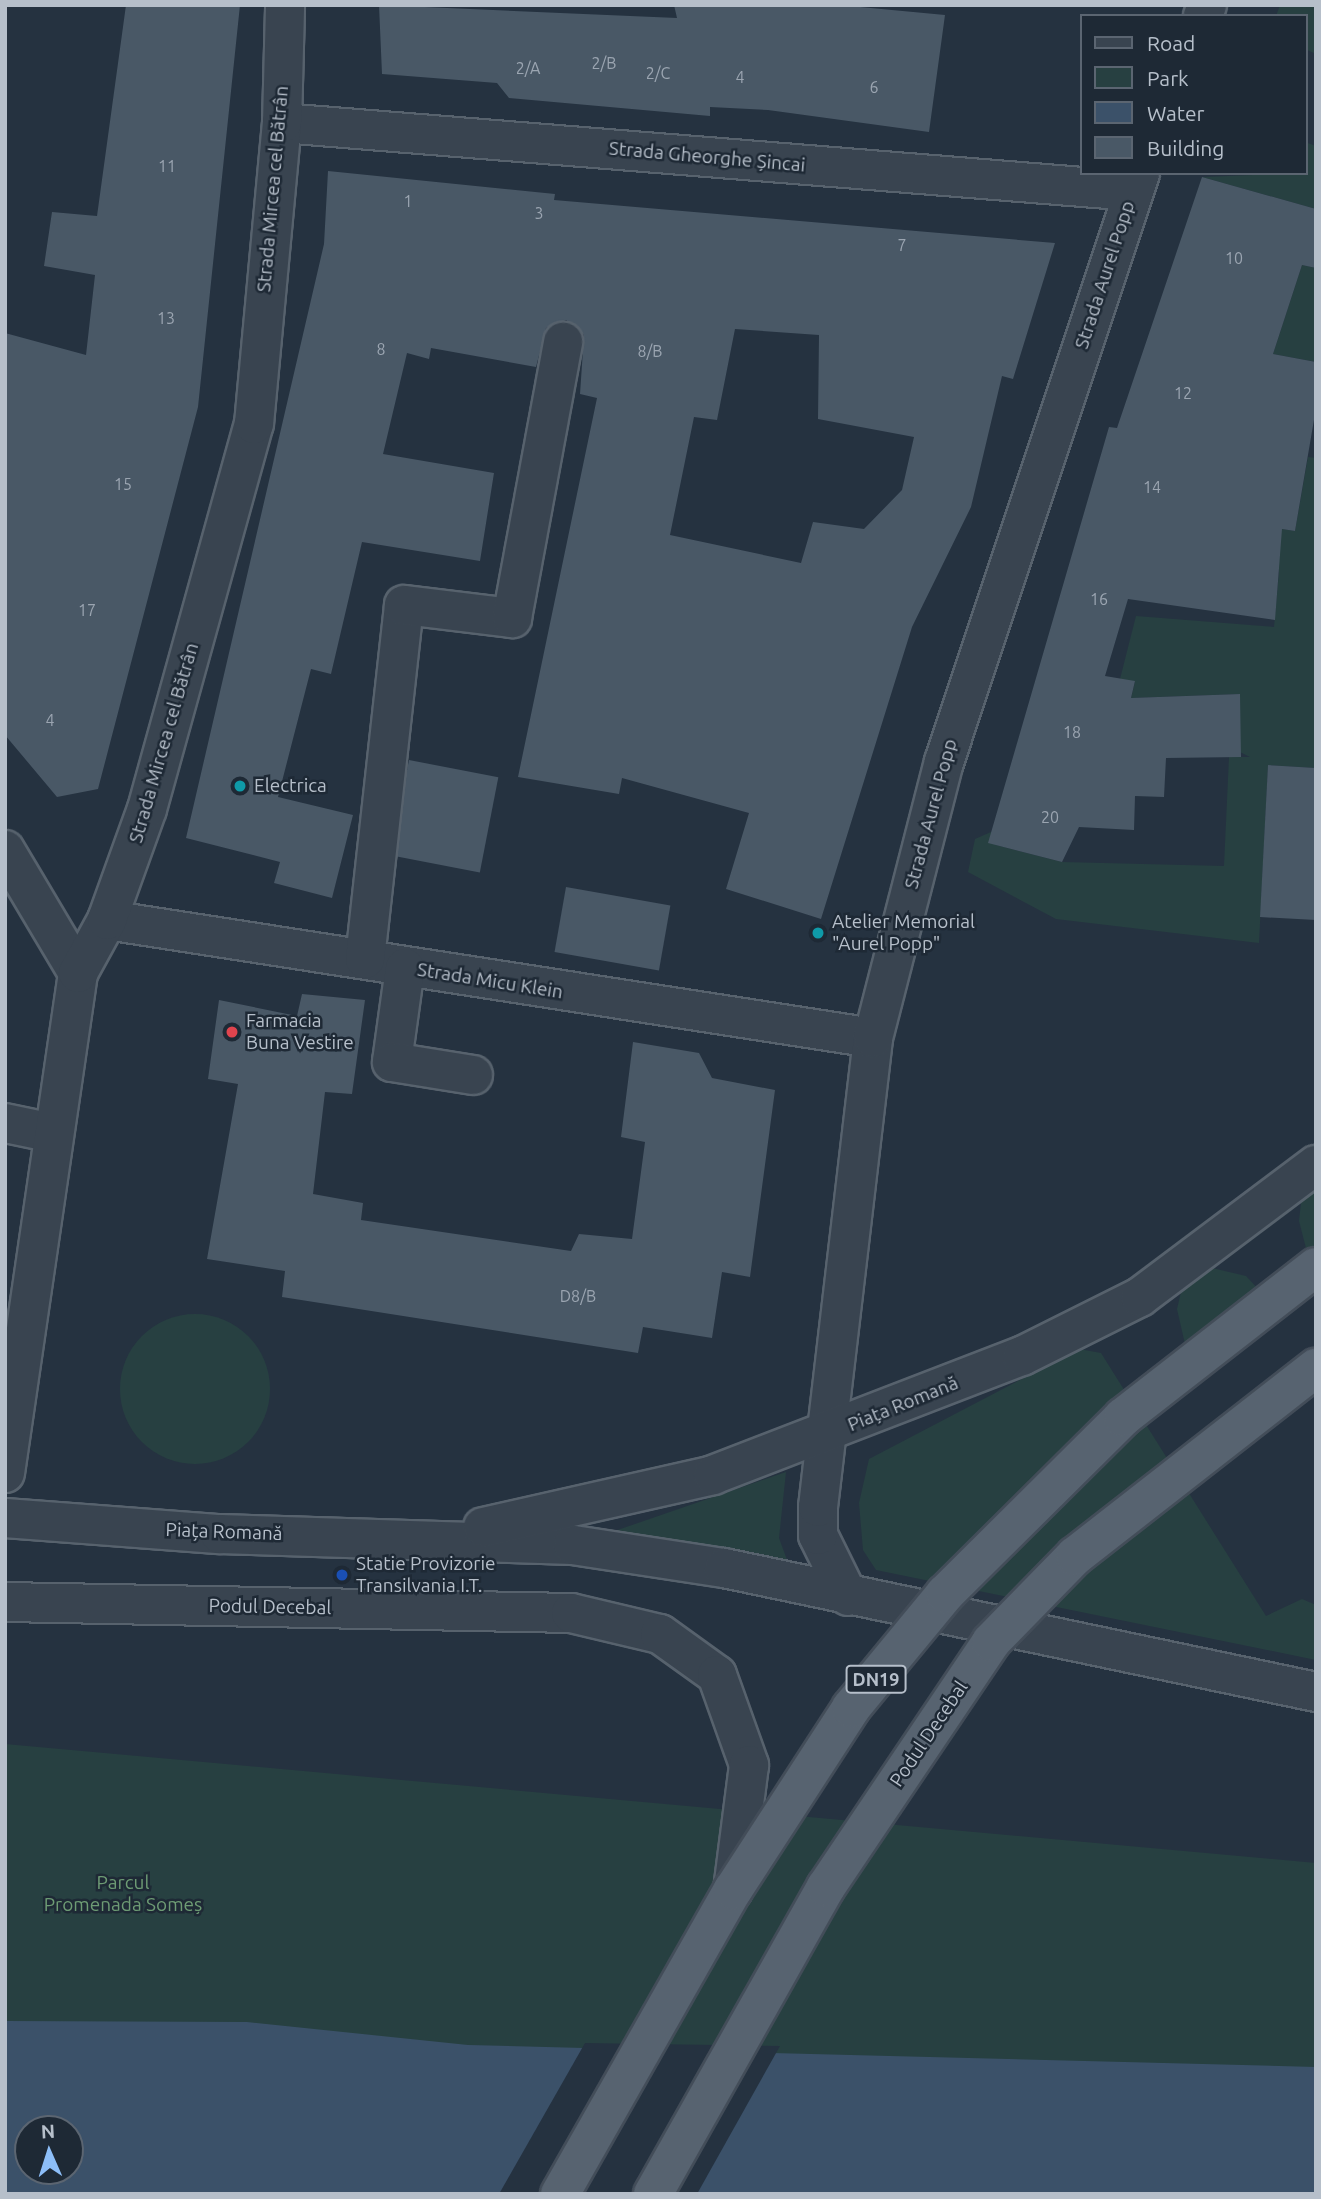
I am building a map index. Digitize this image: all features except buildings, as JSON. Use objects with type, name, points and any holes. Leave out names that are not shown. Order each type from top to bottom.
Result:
[{"type":"main road","name":"Podul Decebal","points":[[560,2194],[733,1890],[851,1708],[945,1594],[1123,1417],[1316,1267]]},
{"type":"main road","name":"Podul Decebal","points":[[653,2194],[826,1887],[991,1642],[1075,1556],[1316,1368]]},
{"type":"street","name":"Strada Mircea cel Bătrân","points":[[5,1473],[78,973],[107,920],[147,809],[254,424],[282,123],[285,5]]},
{"type":"street","name":"Strada Gheorghe Șincai","points":[[282,123],[1136,182]]},
{"type":"street","name":"Strada Aurel Popp","points":[[848,1596],[818,1535],[873,1038],[944,762],[1136,182]]},
{"type":"street","points":[[365,959],[404,605],[512,618],[563,342]]},
{"type":"street","points":[[5,849],[78,973]]},
{"type":"street","name":"Strada Micu Klein","points":[[107,920],[873,1038]]},
{"type":"street","points":[[405,968],[392,1062],[472,1075]]},
{"type":"street","points":[[5,1123],[53,1133]]},
{"type":"street","name":"Piața Romană","points":[[443,1536],[713,1475],[827,1435],[1022,1356],[1140,1297],[1316,1165]]},
{"type":"street","name":"Piața Romană","points":[[5,1518],[220,1534],[443,1536],[573,1545],[724,1568],[1316,1692]]},
{"type":"street","name":"Podul Decebal","points":[[5,1602],[571,1613],[660,1634],[717,1675],[749,1765],[733,1890]]},
{"type":"green space","points":[[1280,5],[1316,5],[1316,54],[1307,50],[1307,14],[1277,14]]},
{"type":"green space","points":[[1307,143],[1316,146],[1316,209],[1202,177],[1307,175]]},
{"type":"green space","points":[[1302,265],[1316,268],[1316,362],[1273,354]]},
{"type":"green space","points":[[1308,457],[1316,458],[1316,768],[1268,765],[1259,943],[1056,919],[968,872],[975,839],[991,832],[996,845],[1062,862],[1224,866],[1229,757],[1250,757],[1240,752],[1240,694],[1131,698],[1135,682],[1120,679],[1136,616],[1274,627],[1279,572],[1262,526],[1295,531]]},
{"type":"green space","points":[[1316,1187],[1316,1246],[1307,1252],[1299,1221],[1301,1203]]},
{"type":"green space","points":[[1212,1268],[1246,1276],[1261,1292],[1185,1344],[1177,1309],[1181,1292],[1193,1273]]},
{"type":"green space","points":[[195,1314],[224,1320],[248,1336],[264,1360],[270,1389],[264,1418],[248,1442],[224,1458],[195,1464],[166,1458],[142,1442],[126,1418],[120,1389],[126,1360],[142,1336],[166,1320]]},
{"type":"green space","points":[[1079,1349],[1101,1353],[1266,1616],[1302,1599],[1316,1605],[1316,1660],[876,1570],[863,1550],[859,1503],[869,1459]]},
{"type":"green space","points":[[786,1472],[779,1538],[790,1568],[609,1533]]},
{"type":"green space","name":"Parcul Promenada Someș","points":[[5,1744],[1316,1863],[1316,2194],[5,2194]]},
{"type":"water","points":[[5,2021],[247,2022],[468,2045],[1316,2067],[1316,2194],[5,2194]]},
{"type":"pier","points":[[585,2043],[780,2046],[697,2194],[499,2194]]},
{"type":"place","name":"Electrica","points":[[240,786]]},
{"type":"place","name":"Atelier Memorial \"Aurel Popp\"","points":[[818,933]]},
{"type":"place","name":"Farmacia Buna Vestire","points":[[232,1032]]},
{"type":"place","name":"Statie Provizorie Transilvania I.T.","points":[[342,1575]]}]
